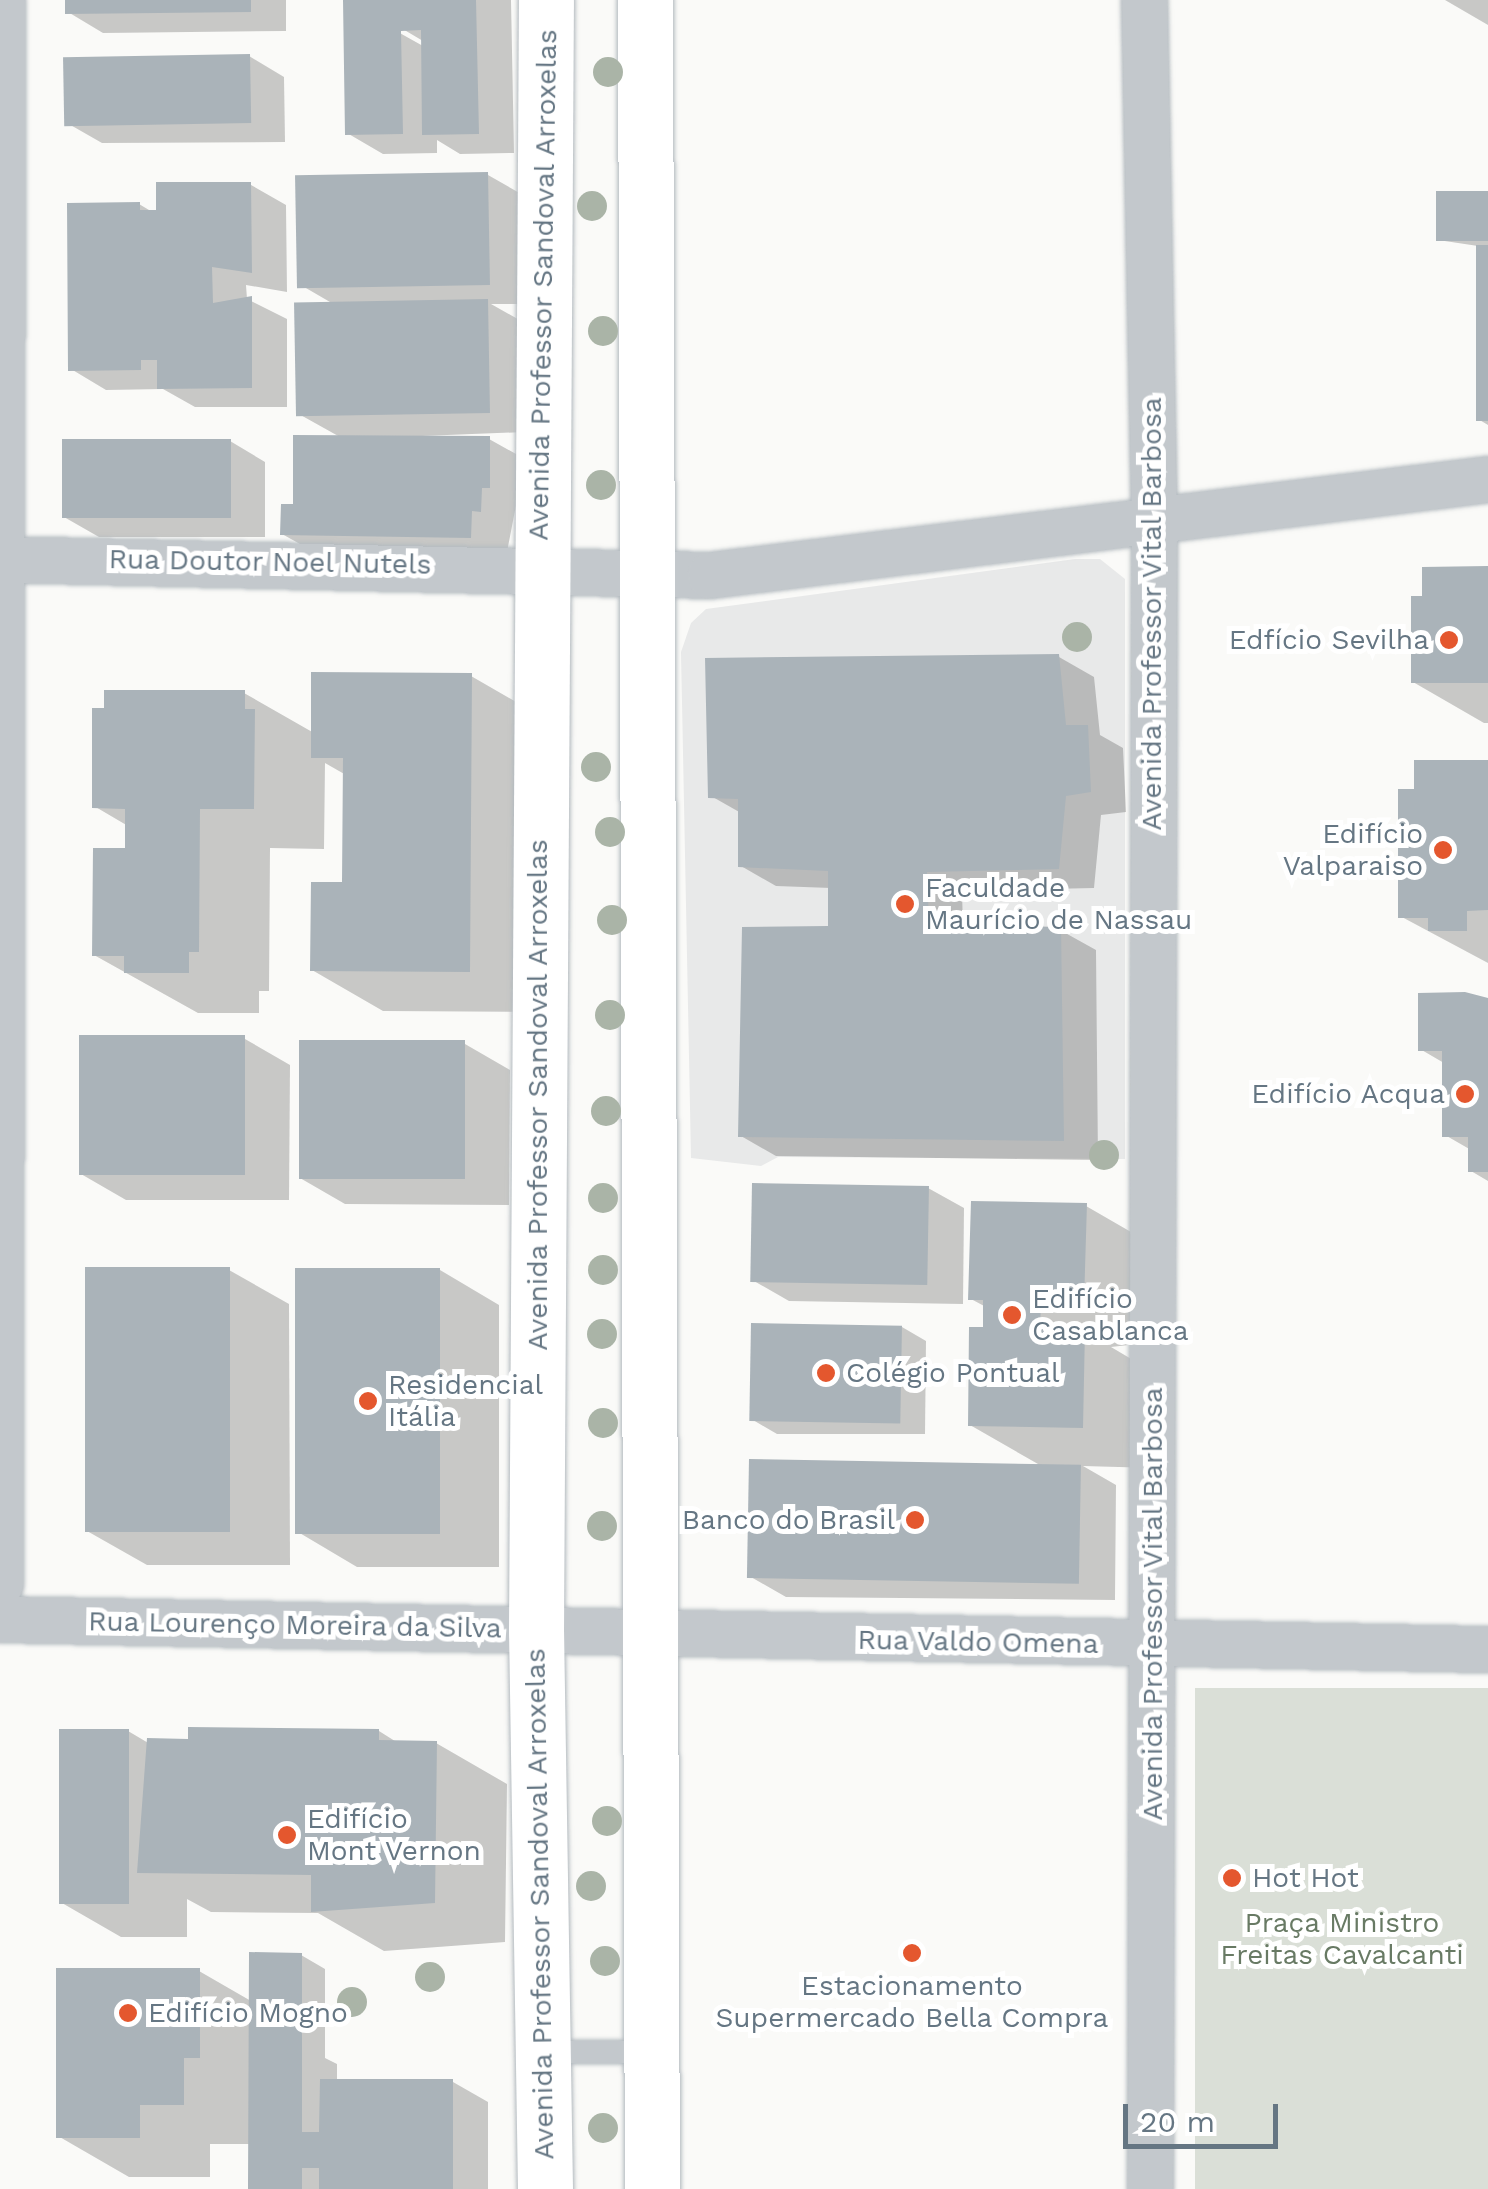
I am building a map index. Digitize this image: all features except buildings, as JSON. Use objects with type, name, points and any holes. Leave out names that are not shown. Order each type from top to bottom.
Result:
[{"type":"street","points":[[0,1584],[2,0]]},
{"type":"street","name":"Avenida Professor Sandoval Arroxelas","points":[[544,2189],[536,1631],[546,0]]},
{"type":"street","points":[[646,0],[644,574],[652,2189]]},
{"type":"street","name":"Avenida Professor Vital Barbosa","points":[[1144,0],[1154,526],[1150,2189]]},
{"type":"street","name":"Rua Doutor Noel Nutels","points":[[3,559],[541,566],[710,575],[1154,526],[1488,479]]},
{"type":"street","name":"Rua Lourenço Moreira da Silva","points":[[0,1619],[649,1637]]},
{"type":"street","name":"Rua Valdo Omena","points":[[649,1637],[1488,1649]]},
{"type":"lane","points":[[542,2052],[652,2052]]},
{"type":"shaded area","name":"Faculdade Maurício de Nassau","points":[[1075,559],[1100,559],[1125,579],[1125,1159],[778,1157],[761,1166],[691,1158],[681,652],[691,623],[706,609]]},
{"type":"green space","name":"Praça Ministro Freitas Cavalcanti","points":[[1195,1688],[1488,1688],[1488,2189],[1195,2189]]},
{"type":"place","name":"Edfício Sevilha","points":[[1449,640]]},
{"type":"place","name":"Edifício Valparaiso","points":[[1443,850]]},
{"type":"place","name":"Faculdade Maurício de Nassau","points":[[905,904]]},
{"type":"place","name":"Edifício Acqua","points":[[1465,1094]]},
{"type":"place","name":"Edifício Casablanca","points":[[1012,1315]]},
{"type":"place","name":"Colégio Pontual","points":[[826,1373]]},
{"type":"place","name":"Residencial Itália","points":[[368,1401]]},
{"type":"place","name":"Banco do Brasil","points":[[915,1520]]},
{"type":"place","name":"Edifício Mont Vernon","points":[[287,1835]]},
{"type":"place","name":"Hot Hot","points":[[1232,1878]]},
{"type":"place","name":"Estacionamento Supermercado Bella Compra","points":[[912,1953]]},
{"type":"place","name":"Edifício Mogno","points":[[128,2013]]}]
